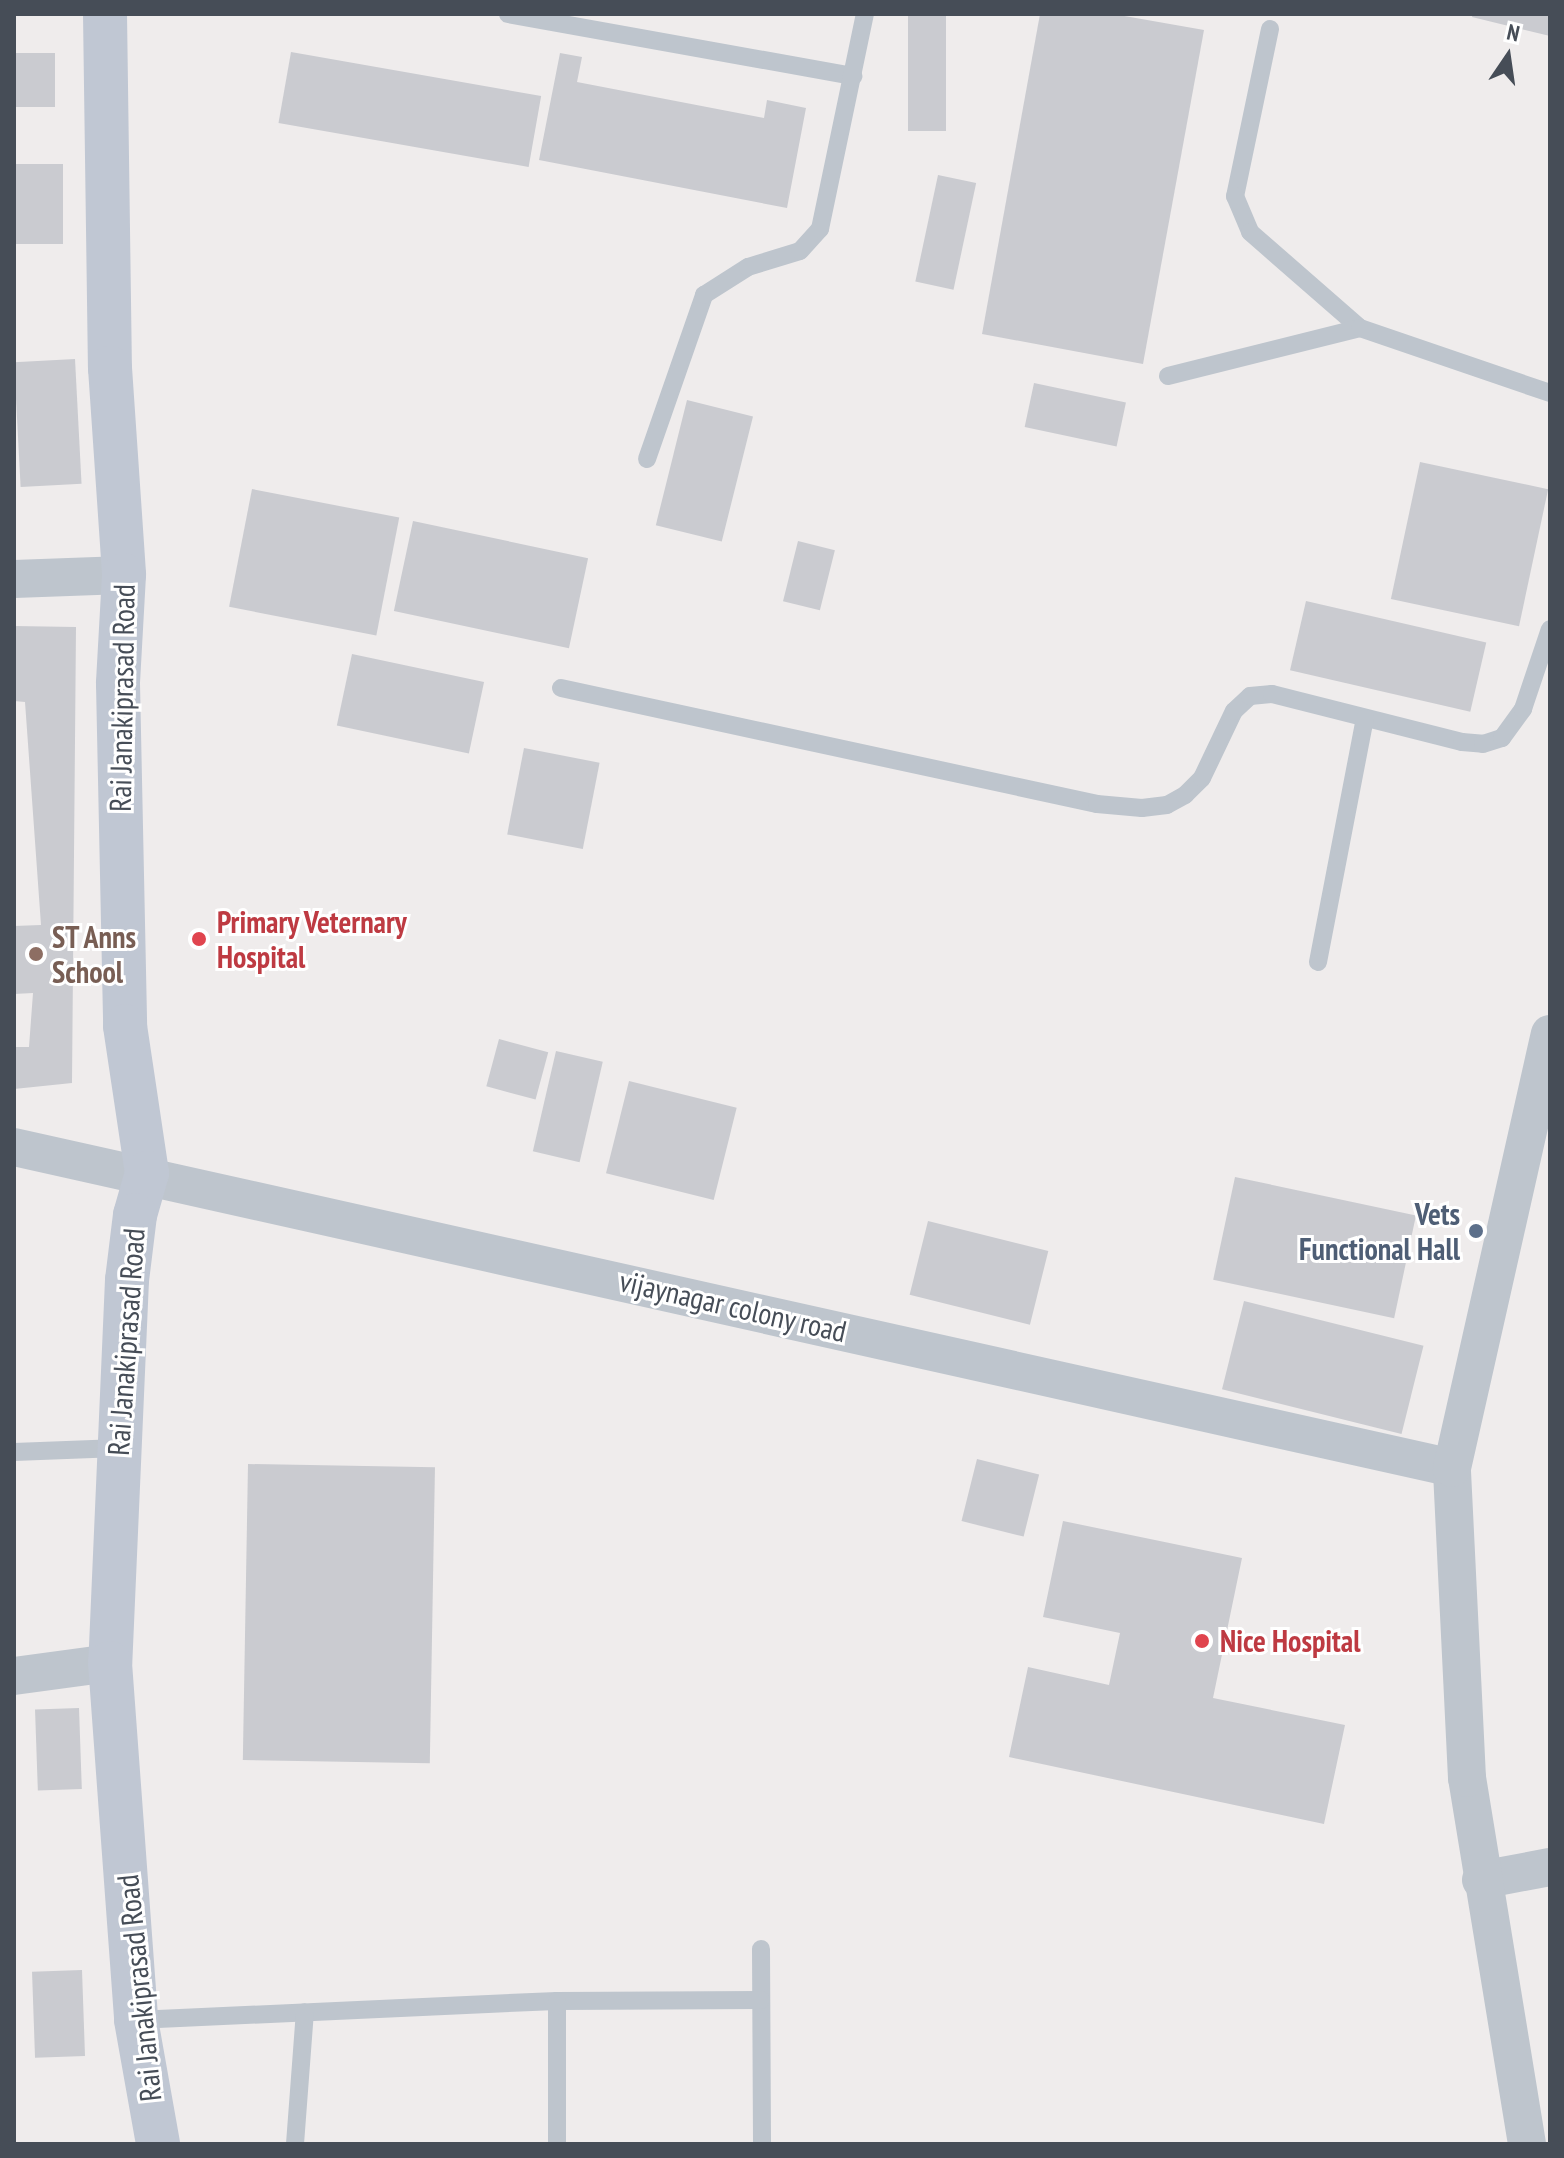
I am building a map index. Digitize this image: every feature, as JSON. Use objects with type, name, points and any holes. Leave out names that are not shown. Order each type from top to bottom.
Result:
[{"type":"main road","name":"Rai Janakiprasad Road","points":[[105,14],[110,368],[124,575],[118,684],[125,1026],[147,1173],[135,1215],[127,1280],[110,1663],[136,2020],[158,2144]]},
{"type":"street","points":[[14,579],[124,575]]},
{"type":"street","points":[[1527,2144],[1481,1880],[1467,1778],[1452,1468],[1550,1034]]},
{"type":"street","name":"vijaynagar colony road","points":[[14,1147],[147,1173],[1452,1468]]},
{"type":"street","points":[[14,1676],[110,1663]]},
{"type":"street","points":[[1481,1880],[1550,1867]]},
{"type":"lane","points":[[508,14],[853,76]]},
{"type":"lane","points":[[647,459],[704,295],[748,267],[800,251],[820,229],[865,14]]},
{"type":"lane","points":[[1270,29],[1235,196],[1250,232],[1360,328],[1550,393]]},
{"type":"lane","points":[[1168,376],[1360,328]]},
{"type":"lane","points":[[561,688],[1097,804],[1142,808],[1167,805],[1193,787],[1221,745],[1234,711],[1250,696],[1272,694],[1462,742],[1483,744],[1502,738],[1523,709],[1550,629]]},
{"type":"lane","points":[[1318,962],[1365,719]]},
{"type":"lane","points":[[14,1452],[119,1448]]},
{"type":"lane","points":[[761,1949],[762,2144]]},
{"type":"lane","points":[[136,2020],[557,2001],[761,2000]]},
{"type":"lane","points":[[557,2001],[557,2144]]},
{"type":"lane","points":[[295,2144],[305,2012]]},
{"type":"building","points":[[908,14],[946,14],[946,131],[908,131]]},
{"type":"building","points":[[1040,14],[1113,14],[1204,30],[1143,364],[982,334]]},
{"type":"building","points":[[1473,14],[1550,14],[1550,36],[1472,17]]},
{"type":"building","points":[[291,52],[541,96],[529,167],[278,123]]},
{"type":"building","points":[[14,53],[55,53],[55,107],[14,107]]},
{"type":"building","points":[[560,53],[582,57],[577,82],[764,118],[767,100],[806,108],[787,208],[539,160]]},
{"type":"building","points":[[14,164],[63,164],[63,244],[14,244]]},
{"type":"building","points":[[938,175],[976,183],[953,290],[915,282]]},
{"type":"building","points":[[75,359],[82,484],[21,487],[14,362]]},
{"type":"building","points":[[1034,383],[1126,403],[1117,447],[1025,427]]},
{"type":"building","points":[[687,400],[753,416],[722,542],[656,525]]},
{"type":"building","points":[[1420,462],[1548,489],[1519,626],[1391,599]]},
{"type":"building","points":[[252,489],[399,518],[376,635],[229,607]]},
{"type":"building","points":[[413,521],[588,558],[569,648],[394,611]]},
{"type":"building","points":[[798,541],[835,550],[820,610],[783,601]]},
{"type":"building","points":[[1306,601],[1486,643],[1470,712],[1290,670]]},
{"type":"building","points":[[14,626],[76,627],[72,1083],[14,1089],[14,1047],[29,1047],[33,993],[14,994],[14,926],[41,925],[25,702],[14,701]]},
{"type":"building","points":[[352,654],[484,682],[469,753],[337,725]]},
{"type":"building","points":[[524,748],[600,763],[583,849],[507,834]]},
{"type":"building","points":[[499,1039],[548,1052],[536,1100],[486,1086]]},
{"type":"building","points":[[556,1051],[603,1062],[580,1162],[533,1151]]},
{"type":"building","points":[[629,1081],[737,1108],[714,1200],[606,1173]]},
{"type":"building","points":[[1235,1177],[1416,1215],[1394,1318],[1213,1280]]},
{"type":"building","points":[[928,1221],[1048,1251],[1030,1325],[910,1295]]},
{"type":"building","points":[[1244,1301],[1424,1346],[1401,1434],[1222,1389]]},
{"type":"building","points":[[977,1459],[1039,1474],[1024,1537],[962,1521]]},
{"type":"building","points":[[248,1464],[435,1467],[430,1763],[243,1760]]},
{"type":"building","points":[[1063,1521],[1242,1558],[1213,1698],[1345,1725],[1324,1824],[1009,1757],[1028,1667],[1109,1685],[1120,1633],[1043,1617]]},
{"type":"building","points":[[79,1708],[82,1789],[38,1790],[35,1710]]},
{"type":"building","points":[[82,1970],[85,2056],[35,2058],[32,1972]]},
{"type":"place","name":"Primary Veternary Hospital","points":[[199,939]]},
{"type":"place","name":"ST Anns School","points":[[36,954]]},
{"type":"place","name":"Vets Functional Hall","points":[[1476,1231]]},
{"type":"place","name":"Nice Hospital","points":[[1202,1641]]}]
